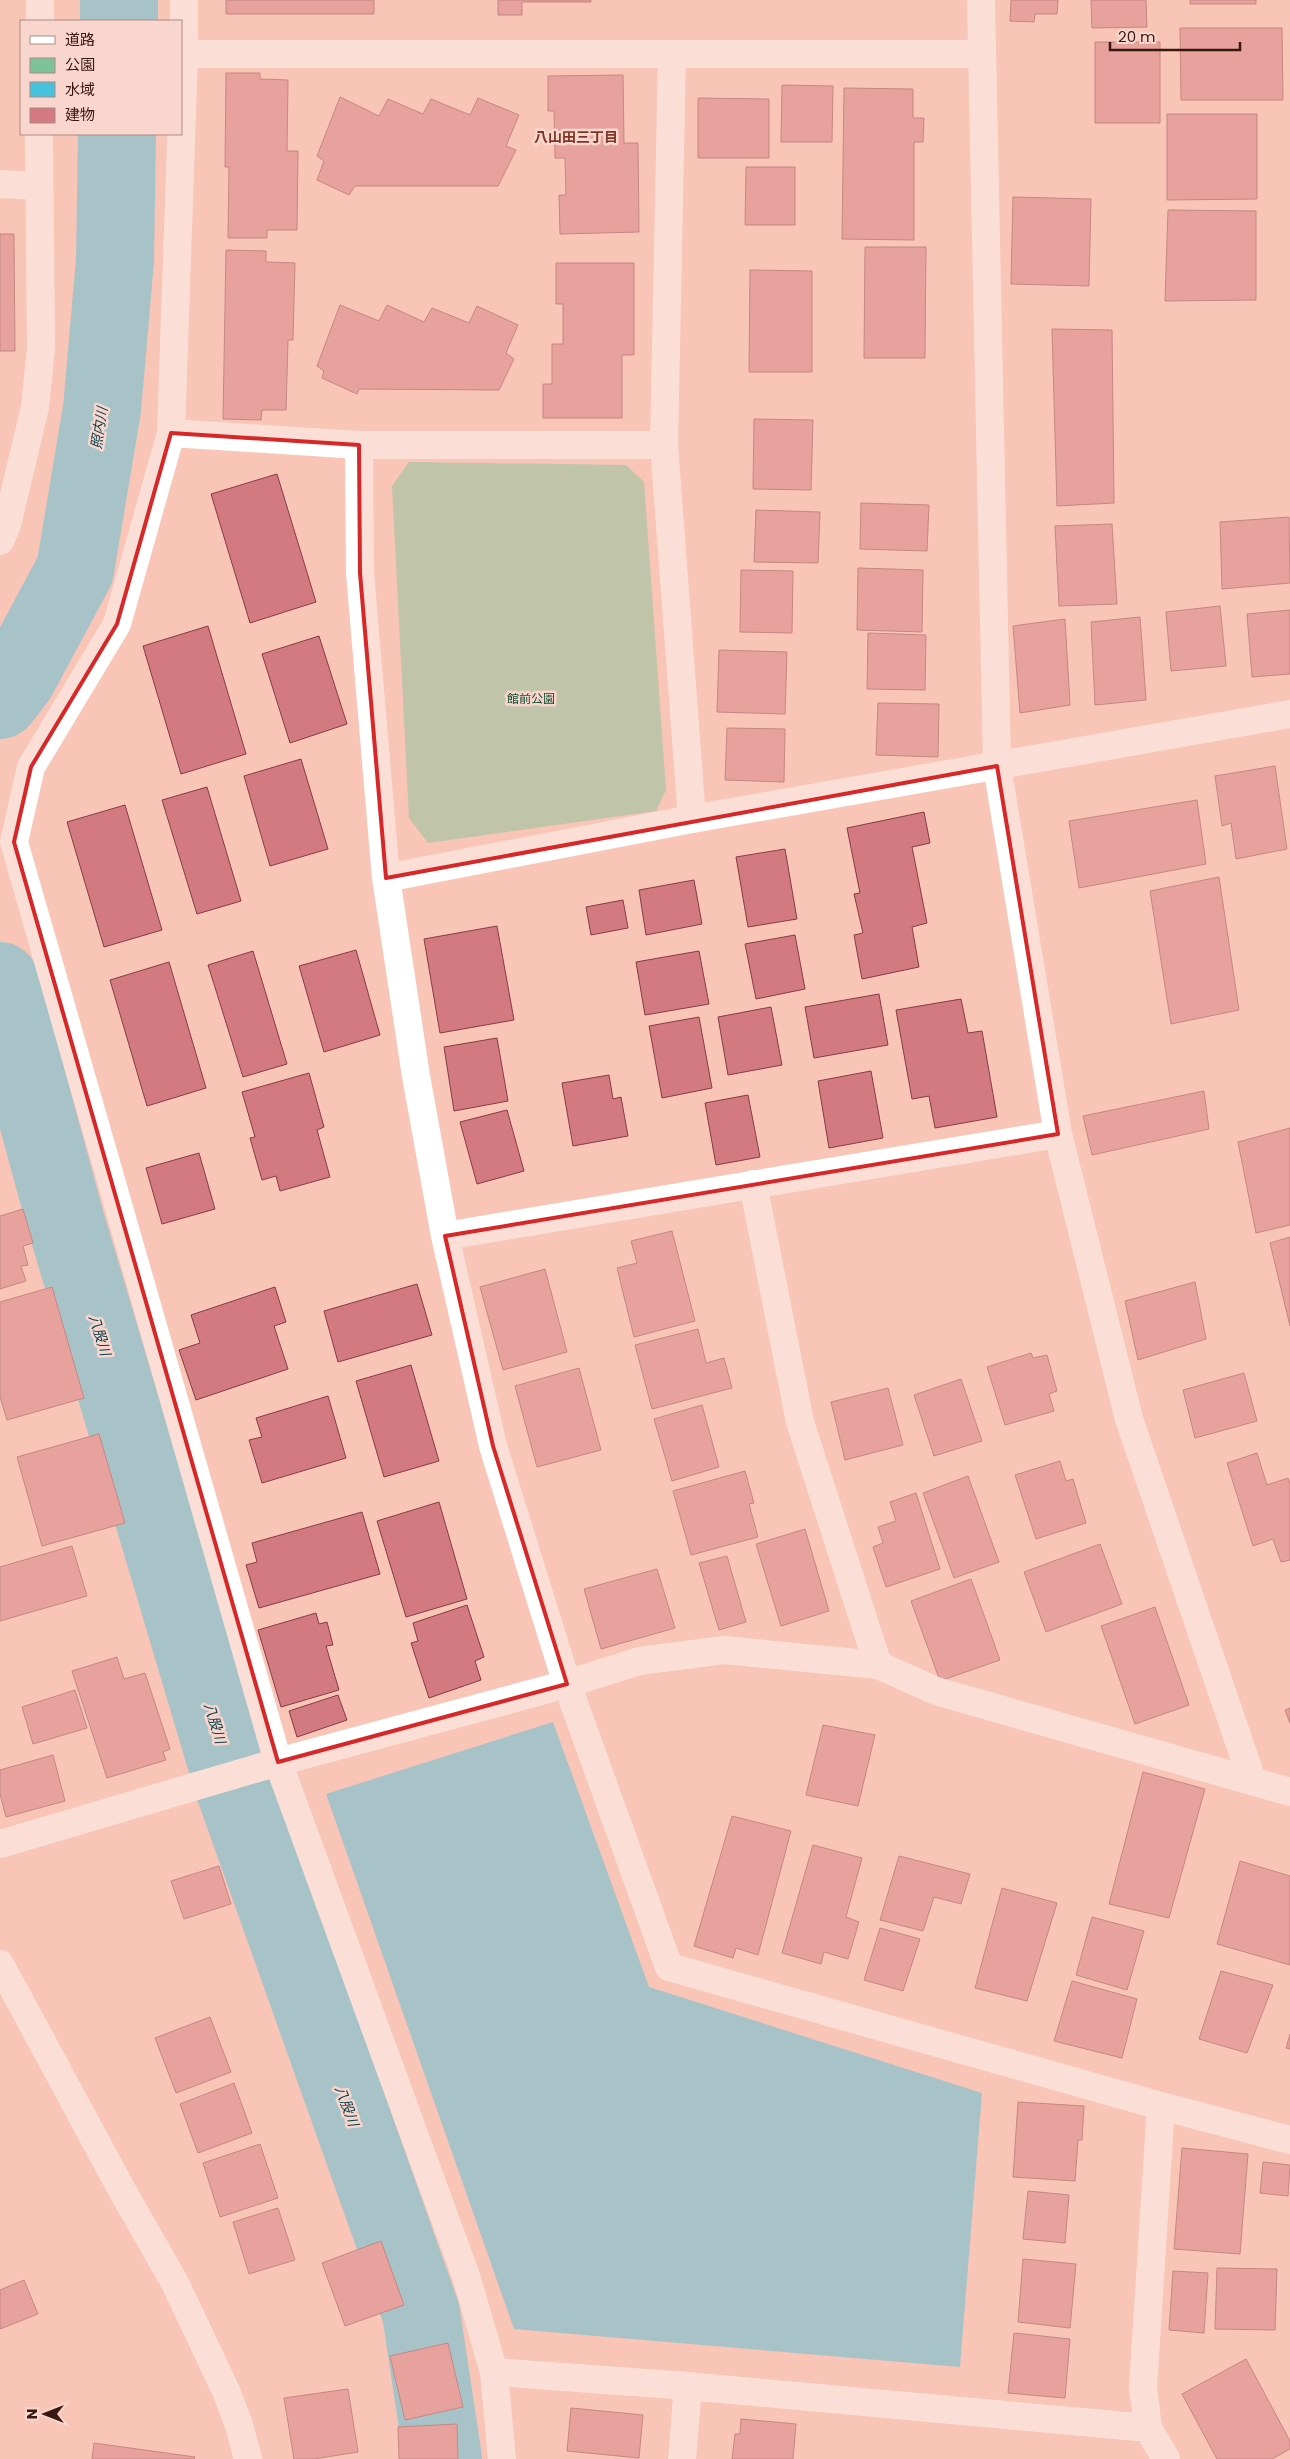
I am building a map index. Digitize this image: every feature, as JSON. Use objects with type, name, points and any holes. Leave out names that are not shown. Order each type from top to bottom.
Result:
[{"type":"street","points":[[40,0],[40,20]]},
{"type":"street","points":[[182,112],[184,0]]},
{"type":"street","points":[[981,0],[997,766],[1058,1134],[1129,1420],[1252,1780]]},
{"type":"street","points":[[184,54],[981,54]]},
{"type":"street","points":[[672,54],[664,445],[692,820]]},
{"type":"street","points":[[0,541],[7,525],[35,407],[41,348],[39,135]]},
{"type":"street","points":[[181,135],[171,432],[117,624],[31,766],[14,842],[278,1762],[466,2276],[494,2372],[502,2459]]},
{"type":"street","points":[[0,184],[38,186]]},
{"type":"street","points":[[171,432],[359,445],[664,445]]},
{"type":"street","points":[[359,445],[360,573],[386,878],[416,1076],[445,1236],[493,1446],[567,1684],[669,1967],[1161,2106],[1290,2140]]},
{"type":"street","points":[[386,878],[692,820],[1290,714]]},
{"type":"street","points":[[445,1236],[1058,1134]]},
{"type":"street","points":[[753,1184],[800,1422],[878,1665]]},
{"type":"street","points":[[0,1844],[278,1762],[567,1684],[639,1661],[724,1650],[878,1665],[936,1691],[1290,1792]]},
{"type":"street","points":[[0,1964],[123,2192],[175,2283],[226,2391],[239,2426],[248,2459]]},
{"type":"street","points":[[1161,2106],[1143,2387],[1148,2428],[1166,2459]]},
{"type":"street","points":[[494,2372],[688,2386],[1148,2428]]},
{"type":"street","points":[[682,2459],[688,2386]]},
{"type":"highlighted area","points":[[171,433],[359,445],[360,573],[386,878],[997,766],[1058,1134],[445,1236],[493,1446],[567,1684],[278,1762],[14,842],[31,767],[117,624]]},
{"type":"green space","name":"館前公園","points":[[409,462],[626,465],[644,482],[666,790],[656,811],[428,843],[409,818],[392,486]]},
{"type":"water","points":[[553,1722],[649,1987],[982,2093],[960,2367],[514,2329],[326,1794]]},
{"type":"building","points":[[226,0],[374,0],[374,14],[226,14]]},
{"type":"building","points":[[498,0],[591,0],[591,2],[522,2],[522,15],[498,15]]},
{"type":"building","points":[[1011,0],[1058,0],[1057,14],[1035,14],[1034,22],[1010,21]]},
{"type":"building","points":[[1091,0],[1146,0],[1147,27],[1092,28]]},
{"type":"building","points":[[1190,0],[1256,0],[1256,4],[1190,4]]},
{"type":"building","points":[[1180,28],[1282,28],[1283,100],[1181,100]]},
{"type":"building","points":[[1095,42],[1160,42],[1160,123],[1095,123]]},
{"type":"building","points":[[226,73],[260,73],[260,79],[288,80],[287,151],[298,151],[297,230],[267,230],[267,238],[228,238],[229,167],[225,167]]},
{"type":"building","points":[[623,75],[624,143],[638,143],[639,232],[560,234],[559,195],[566,195],[565,158],[555,158],[554,111],[548,111],[548,76]]},
{"type":"building","points":[[782,85],[833,86],[832,142],[781,142]]},
{"type":"building","points":[[844,88],[913,89],[913,118],[924,118],[923,142],[914,142],[914,240],[842,239]]},
{"type":"building","points":[[340,97],[379,116],[388,99],[423,114],[431,99],[470,115],[478,98],[519,115],[506,146],[516,150],[498,186],[355,186],[349,195],[317,180],[324,161],[317,156]]},
{"type":"building","points":[[698,98],[769,99],[769,158],[698,158]]},
{"type":"building","points":[[1167,114],[1257,114],[1257,199],[1167,200]]},
{"type":"building","points":[[746,167],[795,167],[795,225],[745,225]]},
{"type":"building","points":[[1013,197],[1091,199],[1089,286],[1011,284]]},
{"type":"building","points":[[1168,210],[1256,211],[1256,300],[1165,301]]},
{"type":"building","points":[[0,234],[14,234],[15,351],[0,351]]},
{"type":"building","points":[[865,247],[926,247],[925,358],[864,358]]},
{"type":"building","points":[[226,250],[266,251],[266,262],[295,263],[293,340],[288,340],[286,410],[262,410],[261,420],[223,419]]},
{"type":"building","points":[[556,263],[634,263],[634,355],[622,355],[622,418],[543,418],[543,384],[552,384],[552,344],[563,344],[563,304],[556,304]]},
{"type":"building","points":[[750,270],[812,271],[812,372],[749,372]]},
{"type":"building","points":[[340,305],[379,321],[387,305],[424,322],[432,308],[469,323],[477,306],[518,325],[506,353],[514,359],[499,390],[359,389],[357,394],[322,378],[324,371],[317,366]]},
{"type":"building","points":[[1052,329],[1112,330],[1114,503],[1057,506]]},
{"type":"building","points":[[754,419],[813,420],[811,490],[753,489]]},
{"type":"building","points":[[277,474],[316,602],[250,623],[211,494]]},
{"type":"building","points":[[861,503],[929,505],[927,551],[860,549]]},
{"type":"building","points":[[756,510],[820,512],[818,563],[754,562]]},
{"type":"building","points":[[1289,517],[1290,583],[1222,589],[1220,522]]},
{"type":"building","points":[[1112,524],[1117,604],[1059,606],[1055,526]]},
{"type":"building","points":[[858,568],[923,570],[922,632],[857,630]]},
{"type":"building","points":[[741,570],[793,571],[792,633],[740,632]]},
{"type":"building","points":[[1220,606],[1226,666],[1171,671],[1166,612]]},
{"type":"building","points":[[1290,610],[1290,674],[1252,677],[1247,614]]},
{"type":"building","points":[[1140,617],[1146,700],[1095,705],[1091,622]]},
{"type":"building","points":[[1065,619],[1070,705],[1020,713],[1013,626]]},
{"type":"building","points":[[208,626],[246,754],[181,774],[143,646]]},
{"type":"building","points":[[868,633],[926,635],[925,690],[867,689]]},
{"type":"building","points":[[319,636],[347,724],[290,743],[262,654]]},
{"type":"building","points":[[719,650],[787,652],[785,714],[717,712]]},
{"type":"building","points":[[878,703],[939,704],[938,757],[876,755]]},
{"type":"building","points":[[727,728],[785,729],[784,782],[725,780]]},
{"type":"building","points":[[301,759],[328,849],[270,866],[244,776]]},
{"type":"building","points":[[1275,766],[1287,849],[1236,859],[1231,823],[1222,826],[1215,776]]},
{"type":"building","points":[[207,787],[241,901],[197,914],[162,800]]},
{"type":"building","points":[[1197,800],[1206,864],[1079,888],[1069,821]]},
{"type":"building","points":[[125,805],[162,930],[104,947],[67,822]]},
{"type":"building","points":[[924,812],[930,843],[912,847],[927,923],[912,927],[919,967],[862,979],[854,935],[863,933],[854,894],[860,893],[847,828]]},
{"type":"building","points":[[785,849],[797,919],[748,927],[736,857]]},
{"type":"building","points":[[1219,877],[1239,1010],[1171,1024],[1150,891]]},
{"type":"building","points":[[694,880],[702,924],[646,935],[639,890]]},
{"type":"building","points":[[623,900],[628,928],[591,935],[586,907]]},
{"type":"building","points":[[497,926],[514,1020],[440,1033],[424,939]]},
{"type":"building","points":[[795,935],[805,989],[756,999],[745,944]]},
{"type":"building","points":[[356,950],[380,1035],[324,1052],[299,966]]},
{"type":"building","points":[[253,951],[287,1064],[243,1077],[208,965]]},
{"type":"building","points":[[699,951],[709,1004],[645,1015],[636,962]]},
{"type":"building","points":[[169,962],[206,1088],[147,1106],[110,980]]},
{"type":"building","points":[[879,994],[888,1045],[814,1058],[805,1007]]},
{"type":"building","points":[[961,999],[968,1033],[982,1031],[997,1117],[935,1128],[929,1096],[912,1099],[896,1010]]},
{"type":"building","points":[[771,1007],[782,1065],[728,1075],[718,1017]]},
{"type":"building","points":[[699,1017],[712,1088],[662,1098],[649,1026]]},
{"type":"building","points":[[497,1038],[508,1101],[454,1111],[444,1047]]},
{"type":"building","points":[[871,1071],[883,1138],[829,1148],[818,1081]]},
{"type":"building","points":[[309,1073],[324,1127],[317,1130],[330,1177],[280,1191],[276,1176],[262,1180],[250,1138],[255,1137],[242,1092]]},
{"type":"building","points":[[609,1075],[613,1099],[621,1097],[628,1136],[573,1146],[562,1083]]},
{"type":"building","points":[[1204,1091],[1209,1129],[1092,1155],[1083,1116]]},
{"type":"building","points":[[748,1095],[760,1157],[716,1165],[705,1103]]},
{"type":"building","points":[[507,1110],[524,1171],[477,1184],[460,1122]]},
{"type":"building","points":[[1290,1128],[1290,1225],[1256,1233],[1238,1142]]},
{"type":"building","points":[[199,1153],[215,1209],[162,1224],[146,1168]]},
{"type":"building","points":[[23,1209],[33,1243],[23,1246],[28,1265],[21,1266],[26,1281],[0,1289],[0,1216]]},
{"type":"building","points":[[672,1231],[695,1321],[634,1337],[617,1268],[637,1263],[631,1241]]},
{"type":"building","points":[[1290,1237],[1290,1326],[1270,1243]]},
{"type":"building","points":[[545,1269],[567,1352],[503,1370],[480,1287]]},
{"type":"building","points":[[1195,1282],[1206,1339],[1138,1360],[1125,1301]]},
{"type":"building","points":[[417,1284],[432,1335],[338,1362],[324,1311]]},
{"type":"building","points":[[52,1287],[84,1398],[7,1420],[0,1397],[0,1302]]},
{"type":"building","points":[[275,1287],[286,1322],[274,1326],[288,1369],[196,1400],[179,1350],[200,1343],[191,1315]]},
{"type":"building","points":[[698,1329],[706,1363],[724,1358],[732,1388],[652,1409],[635,1345]]},
{"type":"building","points":[[1031,1353],[1033,1358],[1047,1355],[1057,1391],[1049,1394],[1054,1411],[1005,1425],[987,1367]]},
{"type":"building","points":[[411,1365],[439,1461],[384,1477],[356,1381]]},
{"type":"building","points":[[579,1368],[601,1450],[537,1467],[515,1386]]},
{"type":"building","points":[[1244,1373],[1257,1421],[1195,1438],[1183,1390]]},
{"type":"building","points":[[961,1379],[982,1441],[934,1456],[914,1395]]},
{"type":"building","points":[[888,1388],[903,1445],[845,1460],[831,1402]]},
{"type":"building","points":[[328,1396],[346,1458],[262,1483],[249,1440],[262,1437],[256,1418]]},
{"type":"building","points":[[702,1405],[719,1467],[672,1481],[654,1419]]},
{"type":"building","points":[[99,1434],[125,1523],[42,1546],[17,1457]]},
{"type":"building","points":[[1257,1453],[1267,1485],[1288,1478],[1290,1484],[1290,1560],[1281,1562],[1273,1539],[1253,1546],[1227,1463]]},
{"type":"building","points":[[1060,1461],[1066,1481],[1073,1479],[1086,1523],[1036,1539],[1015,1475]]},
{"type":"building","points":[[745,1471],[754,1503],[749,1504],[758,1537],[691,1555],[673,1491]]},
{"type":"building","points":[[968,1476],[999,1562],[954,1578],[923,1493]]},
{"type":"building","points":[[916,1493],[940,1569],[886,1587],[873,1547],[883,1543],[878,1527],[896,1521],[890,1502]]},
{"type":"building","points":[[439,1502],[467,1599],[406,1617],[377,1521]]},
{"type":"building","points":[[362,1512],[380,1574],[259,1608],[246,1565],[257,1562],[252,1543]]},
{"type":"building","points":[[805,1529],[829,1611],[781,1626],[756,1544]]},
{"type":"building","points":[[1100,1544],[1122,1604],[1046,1632],[1024,1572]]},
{"type":"building","points":[[72,1546],[87,1596],[0,1621],[0,1567]]},
{"type":"building","points":[[727,1556],[746,1622],[719,1630],[699,1563]]},
{"type":"building","points":[[657,1569],[675,1628],[601,1649],[584,1589]]},
{"type":"building","points":[[971,1579],[1000,1660],[940,1681],[911,1601]]},
{"type":"building","points":[[467,1605],[484,1657],[475,1661],[481,1680],[429,1698],[411,1643],[418,1641],[413,1623]]},
{"type":"building","points":[[1155,1607],[1189,1705],[1135,1724],[1101,1626]]},
{"type":"building","points":[[316,1613],[319,1624],[327,1622],[333,1645],[326,1646],[339,1690],[281,1707],[258,1630]]},
{"type":"building","points":[[117,1657],[124,1679],[145,1673],[170,1749],[163,1752],[166,1760],[107,1778],[72,1671]]},
{"type":"building","points":[[75,1690],[87,1728],[33,1744],[22,1707]]},
{"type":"building","points":[[338,1695],[347,1720],[297,1737],[289,1711]]},
{"type":"building","points":[[1290,1708],[1290,1723],[1285,1710]]},
{"type":"building","points":[[823,1725],[875,1735],[858,1806],[806,1795]]},
{"type":"building","points":[[53,1755],[65,1801],[6,1817],[0,1794],[0,1770]]},
{"type":"building","points":[[1143,1772],[1205,1789],[1169,1918],[1109,1904]]},
{"type":"building","points":[[732,1816],[791,1831],[758,1955],[736,1948],[733,1958],[694,1946]]},
{"type":"building","points":[[813,1845],[862,1858],[846,1917],[859,1922],[848,1959],[824,1952],[821,1964],[782,1953]]},
{"type":"building","points":[[899,1856],[970,1874],[961,1904],[934,1897],[923,1931],[880,1920]]},
{"type":"building","points":[[1240,1861],[1290,1876],[1290,1965],[1217,1944]]},
{"type":"building","points":[[219,1866],[231,1904],[184,1919],[171,1881]]},
{"type":"building","points":[[1002,1888],[1057,1903],[1027,2001],[975,1988]]},
{"type":"building","points":[[1092,1917],[1144,1931],[1127,1990],[1076,1975]]},
{"type":"building","points":[[880,1928],[920,1939],[903,1991],[864,1980]]},
{"type":"building","points":[[1221,1971],[1273,1985],[1247,2053],[1199,2039]]},
{"type":"building","points":[[1072,1981],[1137,1999],[1122,2058],[1054,2041]]},
{"type":"building","points":[[210,2017],[231,2072],[176,2093],[155,2038]]},
{"type":"building","points":[[1290,2034],[1290,2049],[1286,2048]]},
{"type":"building","points":[[234,2083],[252,2133],[198,2153],[180,2104]]},
{"type":"building","points":[[1018,2102],[1084,2106],[1082,2140],[1078,2140],[1075,2181],[1013,2177]]},
{"type":"building","points":[[260,2144],[278,2198],[220,2217],[203,2163]]},
{"type":"building","points":[[1182,2148],[1248,2154],[1240,2254],[1174,2249]]},
{"type":"building","points":[[1263,2162],[1290,2165],[1288,2196],[1260,2193]]},
{"type":"building","points":[[1028,2191],[1069,2195],[1065,2243],[1023,2239]]},
{"type":"building","points":[[278,2208],[295,2260],[249,2274],[233,2222]]},
{"type":"building","points":[[381,2241],[404,2305],[345,2326],[322,2263]]},
{"type":"building","points":[[1023,2259],[1076,2264],[1070,2328],[1018,2322]]},
{"type":"building","points":[[1217,2268],[1277,2269],[1275,2330],[1215,2329]]},
{"type":"building","points":[[1173,2271],[1208,2273],[1204,2333],[1169,2330]]},
{"type":"building","points":[[24,2280],[38,2314],[0,2329],[0,2290]]},
{"type":"building","points":[[1014,2333],[1070,2339],[1065,2398],[1008,2393]]},
{"type":"building","points":[[448,2343],[463,2407],[405,2420],[390,2356]]},
{"type":"building","points":[[1246,2359],[1290,2441],[1290,2449],[1272,2459],[1217,2459],[1182,2394]]},
{"type":"building","points":[[348,2389],[358,2452],[314,2459],[294,2459],[284,2398]]},
{"type":"building","points":[[571,2408],[643,2415],[639,2458],[567,2451]]},
{"type":"building","points":[[741,2419],[796,2424],[793,2459],[732,2459],[735,2434],[740,2434]]},
{"type":"building","points":[[457,2424],[458,2459],[399,2459],[398,2427]]},
{"type":"building","points":[[94,2443],[195,2457],[194,2459],[92,2459]]},
{"type":"waterway","name":"照内川","points":[[119,0],[119,20]]},
{"type":"waterway","name":"照内川","points":[[0,700],[17,678],[75,570],[102,409],[115,260],[117,135]]},
{"type":"waterway","name":"八股川","points":[[0,981],[65,1219],[233,1784],[421,2313],[443,2459]]},
{"type":"district","name":"八山田三丁目","points":[[576,137]]}]
